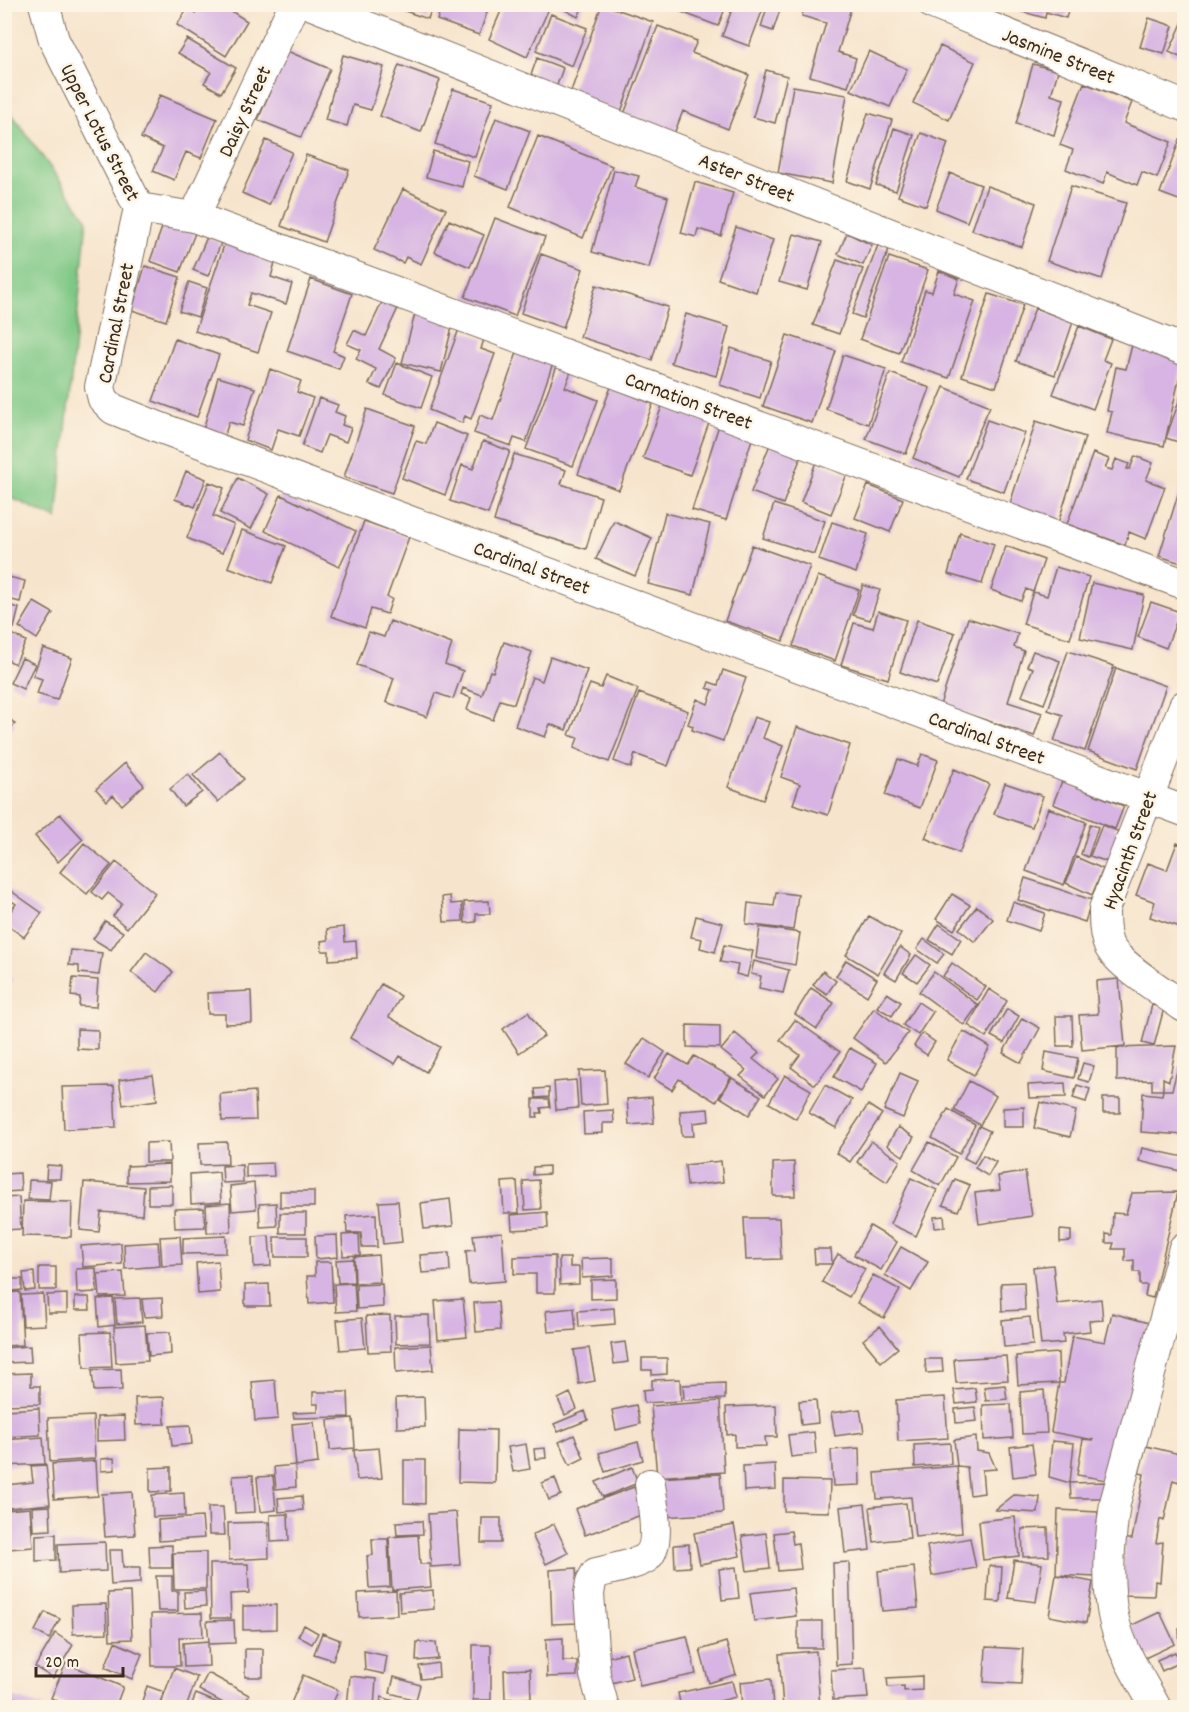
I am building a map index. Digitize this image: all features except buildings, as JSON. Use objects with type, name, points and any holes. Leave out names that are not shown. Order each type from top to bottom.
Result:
[{"type":"street","name":"Upper Lotus Street","points":[[44,4],[54,40],[139,208],[194,217]]},
{"type":"street","name":"Daisy Street","points":[[194,217],[294,4]]},
{"type":"street","name":"Aster Street","points":[[310,4],[1185,350]]},
{"type":"street","name":"Jasmine Street","points":[[933,4],[1185,106]]},
{"type":"street","name":"Cardinal Street","points":[[139,208],[100,387],[103,399],[113,409],[1185,811]]},
{"type":"street","name":"Carnation Street","points":[[194,217],[1185,584]]},
{"type":"street","name":"Hyacinth Street","points":[[1185,706],[1104,909],[1104,927],[1109,945],[1119,958],[1185,1008]]},
{"type":"street","points":[[1156,1707],[1126,1653],[1113,1616],[1109,1579],[1110,1541],[1115,1503],[1185,1248]]},
{"type":"street","points":[[604,1707],[595,1674],[589,1594],[591,1582],[596,1573],[645,1559],[654,1550],[650,1484]]},
{"type":"green space","points":[[4,103],[87,219],[57,519],[5,495]]}]
